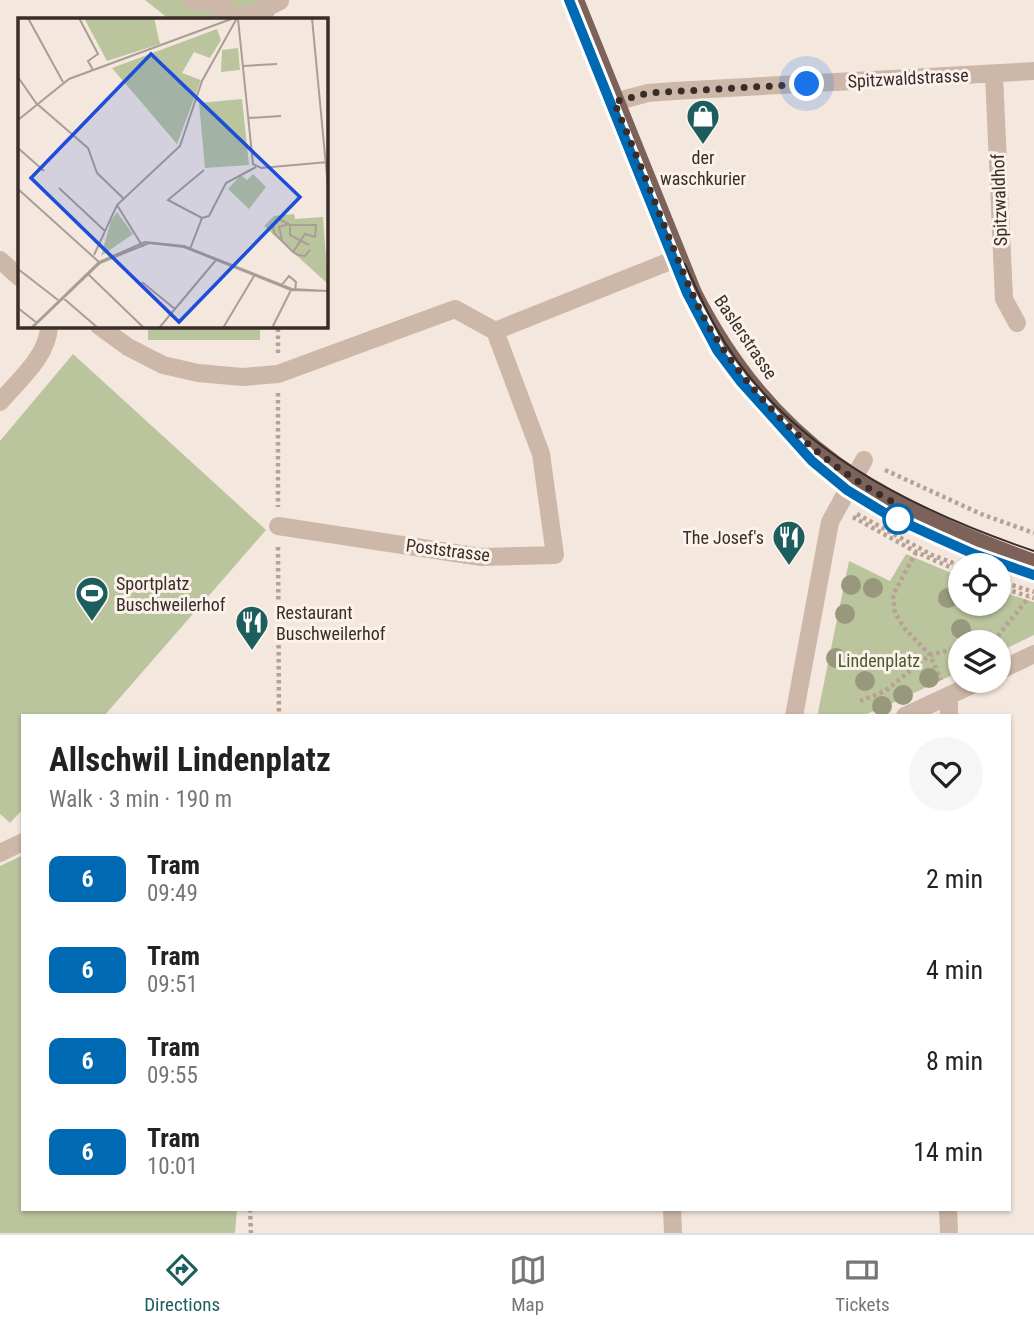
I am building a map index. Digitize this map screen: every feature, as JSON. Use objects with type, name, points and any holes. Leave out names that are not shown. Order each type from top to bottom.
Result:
[{"type":"main road","name":"Baslerstrasse","points":[[575,0],[677,258],[712,330],[740,373],[801,438],[853,479],[935,524],[1034,563]]},
{"type":"street","points":[[191,0],[201,3],[221,1],[222,15],[236,17],[264,10],[280,1]]},
{"type":"street","name":"Spitzwaldstrasse","points":[[614,102],[661,92],[1034,71]]},
{"type":"street","name":"Spitzwaldhof","points":[[994,74],[1004,299],[1017,323]]},
{"type":"street","points":[[100,327],[163,365],[198,373],[243,377],[278,374],[455,309],[495,331],[677,258]]},
{"type":"street","points":[[0,260],[18,276]]},
{"type":"street","points":[[0,402],[40,355],[49,338],[49,327]]},
{"type":"street","name":"Poststrasse","points":[[278,526],[481,557],[555,555],[541,454],[495,331]]},
{"type":"street","points":[[794,714],[830,522],[863,460]]},
{"type":"street","points":[[1011,665],[1034,654]]},
{"type":"street","points":[[909,714],[955,693]]},
{"type":"street","points":[[949,696],[949,714]]},
{"type":"street","points":[[0,853],[21,843]]},
{"type":"street","points":[[672,1211],[673,1233]]},
{"type":"street","points":[[948,1211],[948,1233]]},
{"type":"path","points":[[863,460],[981,514],[1034,533]]},
{"type":"path","points":[[867,514],[863,522],[916,552],[948,566]]},
{"type":"path","points":[[916,552],[893,595],[895,613],[905,629],[930,655],[949,696]]},
{"type":"path","points":[[1011,585],[1034,592]]},
{"type":"path","points":[[1003,630],[1032,598],[1011,591]]},
{"type":"path","points":[[860,701],[885,691],[930,655],[948,650]]},
{"type":"path","points":[[250,1211],[251,1233]]},
{"type":"green space","points":[[145,0],[274,0],[274,18],[168,18]]},
{"type":"green space","points":[[148,327],[260,327],[260,340],[148,340]]},
{"type":"green space","name":"Sportplatz Buschweilerhof","points":[[73,354],[266,530],[106,714],[21,714],[21,811],[10,823],[0,814],[0,441]]},
{"type":"green space","name":"Lindenplatz","points":[[906,554],[948,572],[948,616],[1011,616],[1011,595],[1034,602],[1034,635],[1011,646],[1011,630],[948,630],[948,677],[866,714],[818,714],[849,561],[890,581]]},
{"type":"green space","points":[[21,856],[21,1211],[237,1211],[235,1233],[0,1233],[0,866]]},
{"type":"tram line","points":[[569,0],[687,293],[717,350],[741,382],[812,461],[847,490],[888,515],[938,538],[1034,575]]},
{"type":"tram line","name":"6","points":[[569,0],[687,293],[717,350],[741,382],[812,461],[847,490],[888,515],[938,538],[1034,575]]},
{"type":"tram line","points":[[685,264],[715,326],[743,368],[775,405],[812,438],[896,493],[941,515],[1034,551]]},
{"type":"place","name":"der waschkurier","points":[[703,146]]},
{"type":"place","name":"The Josef's","points":[[789,567]]},
{"type":"place","name":"Sportplatz Buschweilerhof","points":[[92,623]]},
{"type":"place","name":"Restaurant Buschweilerhof","points":[[252,652]]},
{"type":"route","points":[[807,84],[648,93],[614,102],[693,293],[712,330],[740,373],[801,438],[839,470],[897,504],[898,519]]}]
